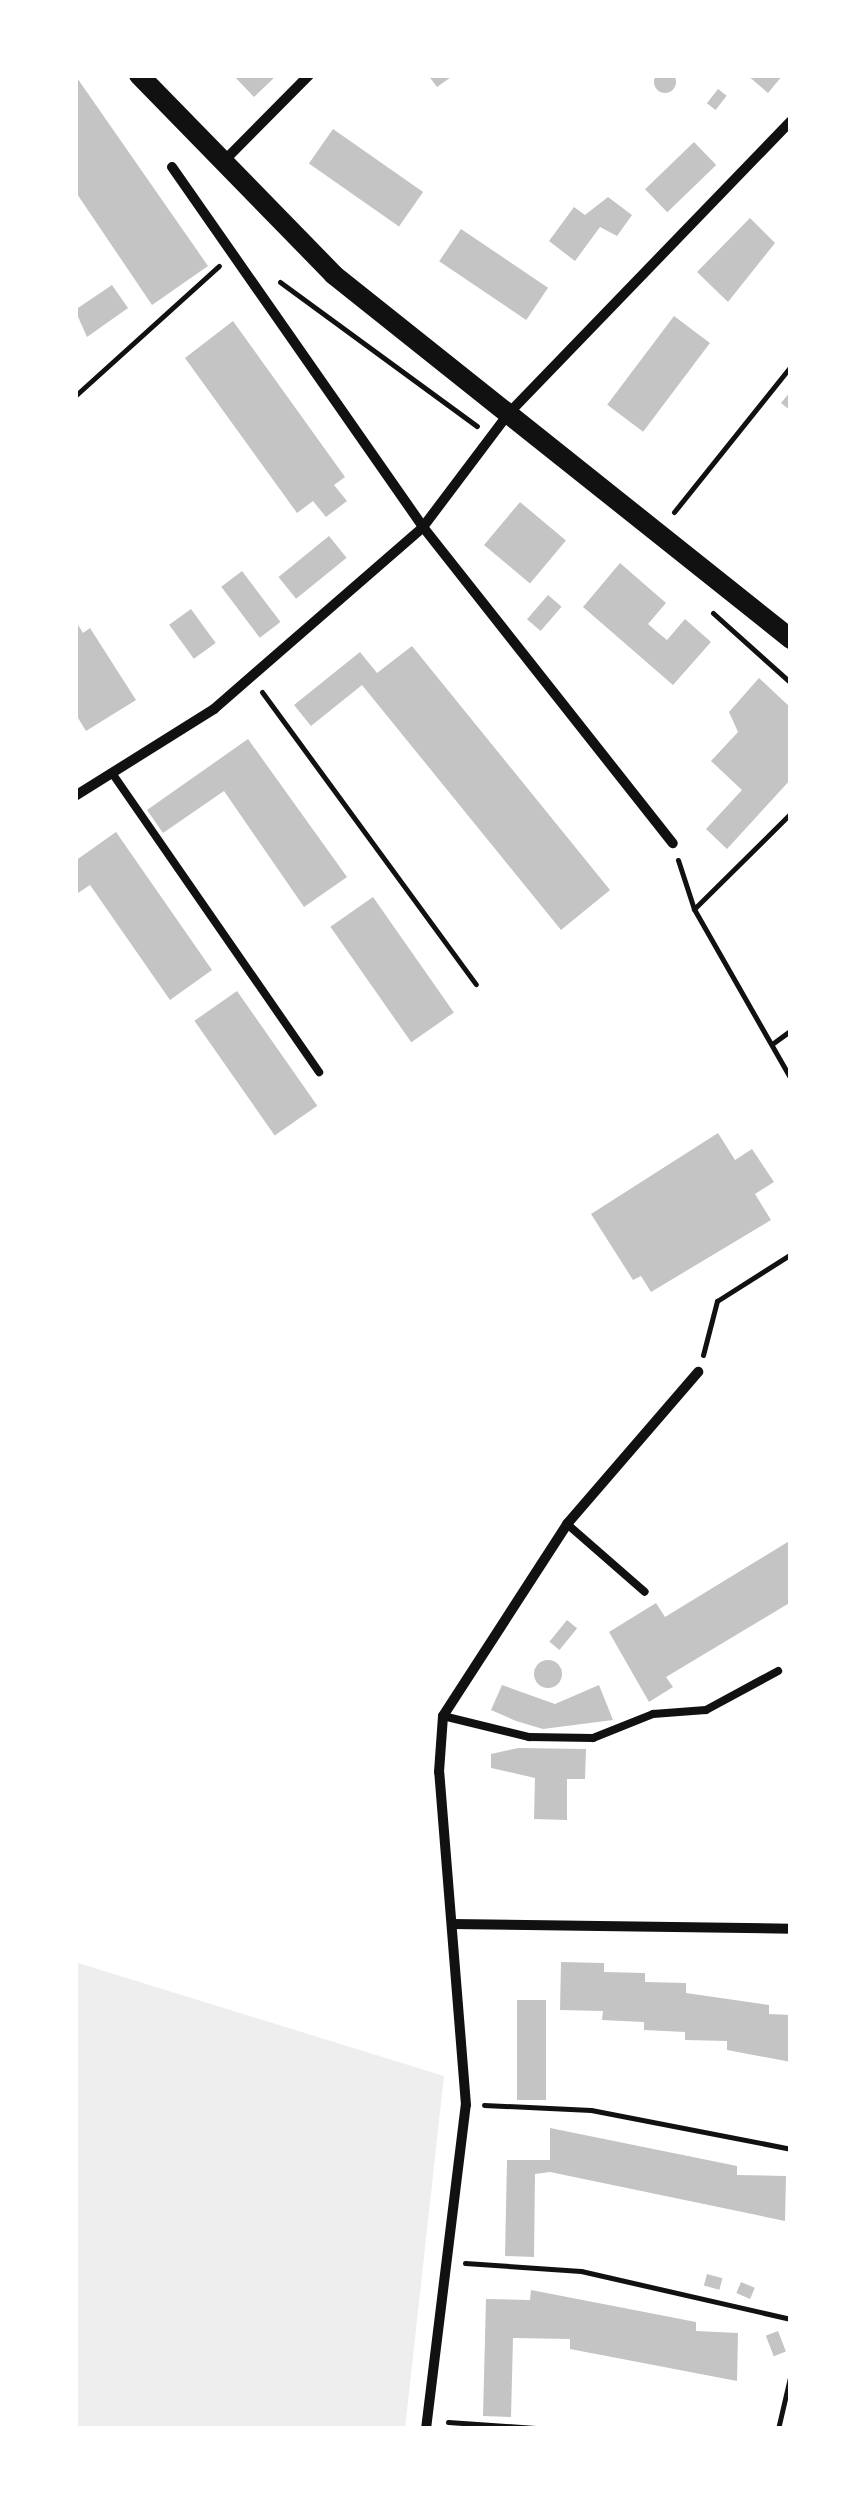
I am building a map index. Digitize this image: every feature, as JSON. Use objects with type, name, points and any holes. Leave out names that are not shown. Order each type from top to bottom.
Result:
[{"type":"main road","points":[[139,75],[219,166],[334,275],[791,639]]},
{"type":"street","points":[[219,166],[310,75]]},
{"type":"street","points":[[75,796],[252,677],[423,527],[508,414],[791,121]]},
{"type":"street","points":[[172,167],[236,251],[423,527],[673,842]]},
{"type":"street","points":[[426,2425],[450,2262],[466,2104],[452,1924],[443,1716],[567,1524],[698,1372]]},
{"type":"street","points":[[452,1924],[791,1929]]},
{"type":"lane","points":[[112,773],[318,1072]]},
{"type":"lane","points":[[567,1524],[644,1592]]},
{"type":"lane","points":[[443,1716],[529,1737],[594,1738],[653,1714],[706,1710],[778,1671]]},
{"type":"path","points":[[75,396],[236,251],[490,436]]},
{"type":"path","points":[[657,532],[791,366]]},
{"type":"path","points":[[698,600],[791,683]]},
{"type":"path","points":[[252,677],[476,984]]},
{"type":"path","points":[[694,909],[791,813]]},
{"type":"path","points":[[673,842],[694,909],[791,1079]]},
{"type":"path","points":[[772,1044],[791,1030]]},
{"type":"path","points":[[698,1372],[717,1301],[791,1254]]},
{"type":"path","points":[[466,2104],[591,2110],[791,2148]]},
{"type":"path","points":[[450,2262],[582,2271],[791,2319]]},
{"type":"path","points":[[778,2429],[791,2373]]},
{"type":"path","points":[[426,2425],[550,2429]]},
{"type":"shaded area","points":[[75,1962],[444,2076],[405,2429],[75,2429]]},
{"type":"building","points":[[665,71],[673,74],[673,90],[665,93],[657,90],[654,82],[657,74]]},
{"type":"building","points":[[75,75],[208,266],[152,305],[75,191]]},
{"type":"building","points":[[233,75],[277,75],[254,97]]},
{"type":"building","points":[[428,75],[454,75],[437,87]]},
{"type":"building","points":[[747,75],[783,75],[768,93]]},
{"type":"building","points":[[718,89],[727,96],[716,110],[707,103]]},
{"type":"building","points":[[333,129],[423,192],[399,226],[309,163]]},
{"type":"building","points":[[694,142],[716,165],[667,212],[645,189]]},
{"type":"building","points":[[608,197],[632,215],[617,236],[600,227],[575,261],[549,241],[574,207],[585,215]]},
{"type":"building","points":[[750,218],[775,243],[728,302],[697,272]]},
{"type":"building","points":[[461,229],[548,288],[526,320],[439,261]]},
{"type":"building","points":[[112,285],[128,308],[87,337],[75,310]]},
{"type":"building","points":[[674,316],[710,343],[643,432],[607,405]]},
{"type":"building","points":[[233,321],[345,477],[334,485],[347,501],[326,517],[313,501],[297,513],[185,358]]},
{"type":"building","points":[[791,391],[791,411],[781,403]]},
{"type":"building","points":[[520,502],[566,541],[530,583],[484,545]]},
{"type":"building","points":[[329,536],[347,558],[296,599],[278,577]]},
{"type":"building","points":[[620,563],[666,603],[648,624],[656,631],[667,640],[685,619],[711,642],[673,685],[583,607]]},
{"type":"building","points":[[242,571],[281,622],[260,638],[221,587]]},
{"type":"building","points":[[548,595],[562,607],[541,631],[527,619]]},
{"type":"building","points":[[191,609],[216,643],[194,659],[169,625]]},
{"type":"building","points":[[75,620],[83,633],[90,628],[136,700],[86,731],[75,713]]},
{"type":"building","points":[[412,646],[610,890],[561,930],[362,685],[311,726],[294,705],[360,652],[377,673]]},
{"type":"building","points":[[759,678],[791,708],[791,779],[727,849],[706,829],[742,790],[711,761],[738,732],[729,712]]},
{"type":"building","points":[[248,739],[347,877],[304,907],[224,791],[163,833],[147,810]]},
{"type":"building","points":[[116,832],[212,970],[170,1000],[90,885],[75,895],[75,861]]},
{"type":"building","points":[[373,897],[454,1013],[411,1042],[330,927]]},
{"type":"building","points":[[237,991],[317,1106],[275,1136],[194,1021]]},
{"type":"building","points":[[718,1133],[735,1160],[752,1149],[774,1182],[755,1194],[771,1220],[651,1292],[641,1276],[633,1280],[591,1214]]},
{"type":"building","points":[[791,1540],[791,1602],[666,1677],[673,1687],[649,1702],[609,1632],[656,1603],[665,1617]]},
{"type":"building","points":[[567,1620],[577,1628],[559,1650],[549,1642]]},
{"type":"building","points":[[548,1660],[558,1664],[562,1674],[558,1684],[548,1688],[538,1684],[534,1674],[538,1664]]},
{"type":"building","points":[[502,1685],[555,1704],[599,1685],[613,1720],[543,1729],[516,1721],[491,1710]]},
{"type":"building","points":[[518,1748],[586,1749],[585,1779],[567,1779],[567,1820],[534,1819],[535,1778],[491,1768],[491,1754]]},
{"type":"building","points":[[561,1962],[604,1963],[604,1972],[645,1973],[645,1982],[686,1983],[686,1993],[769,2005],[769,2014],[791,2015],[791,2062],[727,2050],[727,2041],[685,2040],[685,2032],[644,2030],[644,2022],[602,2020],[603,2011],[560,2010]]},
{"type":"building","points":[[517,2000],[546,2000],[546,2100],[517,2100]]},
{"type":"building","points":[[550,2128],[737,2166],[737,2175],[786,2176],[785,2221],[550,2172],[535,2174],[534,2257],[505,2256],[507,2160],[550,2160]]},
{"type":"building","points":[[707,2274],[722,2278],[719,2290],[704,2286]]},
{"type":"building","points":[[741,2282],[755,2288],[750,2299],[736,2293]]},
{"type":"building","points":[[531,2290],[696,2322],[696,2331],[738,2333],[737,2381],[570,2349],[570,2339],[513,2338],[511,2417],[483,2416],[486,2299],[530,2300]]},
{"type":"building","points":[[778,2331],[786,2352],[774,2356],[766,2336]]}]
